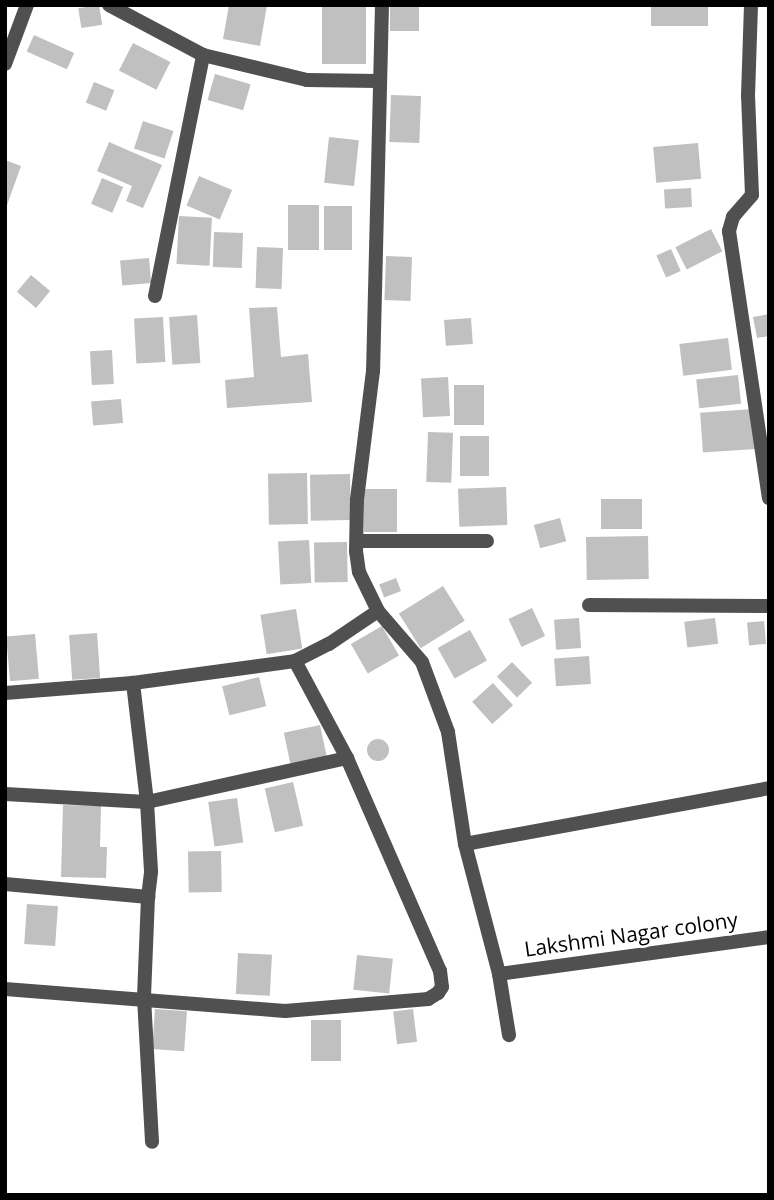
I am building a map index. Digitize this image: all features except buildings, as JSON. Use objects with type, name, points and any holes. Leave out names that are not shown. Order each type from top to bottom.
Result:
[{"type":"street","points":[[5,64],[27,5]]},
{"type":"street","points":[[109,5],[203,55],[307,80],[378,81]]},
{"type":"street","points":[[382,5],[378,81],[373,371],[357,500],[359,541],[356,551],[359,572],[378,611],[422,662],[444,720],[465,844],[499,974],[509,1035]]},
{"type":"street","points":[[751,5],[748,95],[752,195],[733,218],[729,231],[769,498]]},
{"type":"street","points":[[155,296],[203,55]]},
{"type":"street","points":[[359,541],[487,541]]},
{"type":"street","points":[[589,605],[769,606]]},
{"type":"street","points":[[5,692],[132,683],[295,660],[328,644],[378,611]]},
{"type":"street","points":[[5,989],[285,1011],[428,999],[438,993],[442,987],[440,971],[347,758],[295,660]]},
{"type":"street","points":[[132,683],[147,802],[151,871],[144,998],[152,1142]]},
{"type":"street","points":[[5,794],[147,802],[347,758]]},
{"type":"street","points":[[465,844],[769,788]]},
{"type":"street","points":[[5,884],[148,897]]},
{"type":"street","name":"Lakshmi Nagar colony","points":[[499,974],[769,937]]}]
